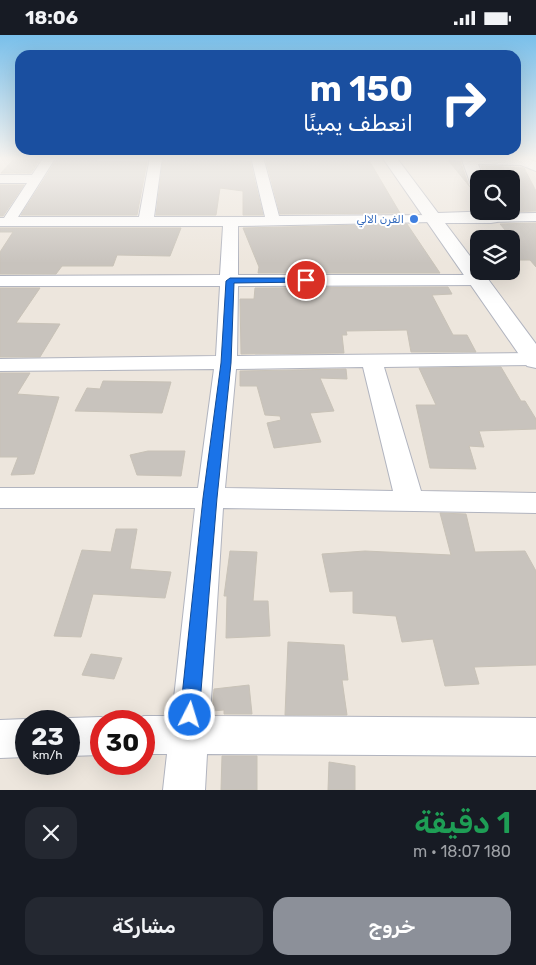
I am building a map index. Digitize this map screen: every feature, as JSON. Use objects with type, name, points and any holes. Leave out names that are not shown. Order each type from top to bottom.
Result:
[{"type":"street","points":[[4,222],[27,192]]},
{"type":"street","points":[[146,222],[151,192]]},
{"type":"street","points":[[266,192],[273,221]]},
{"type":"street","points":[[414,192],[470,270]]},
{"type":"street","points":[[4,222],[273,221],[470,216]]},
{"type":"street","points":[[520,216],[536,217]]},
{"type":"street","points":[[184,790],[210,498],[226,363],[230,281],[230,221]]},
{"type":"street","points":[[0,281],[477,280],[535,360]]},
{"type":"street","points":[[0,365],[535,360]]},
{"type":"street","points":[[372,361],[410,502]]},
{"type":"street","points":[[0,498],[210,498],[536,503]]},
{"type":"street","points":[[155,735],[536,737]]},
{"type":"street","points":[[0,739],[15,738]]},
{"type":"building","points":[[0,192],[19,192],[3,216],[0,216]]},
{"type":"building","points":[[36,192],[141,192],[137,215],[21,215]]},
{"type":"building","points":[[159,192],[219,192],[216,215],[156,215]]},
{"type":"building","points":[[243,192],[258,192],[263,215],[243,215]]},
{"type":"building","points":[[274,192],[388,192],[400,213],[280,214]]},
{"type":"building","points":[[520,192],[536,192],[536,211],[520,211]]},
{"type":"building","points":[[536,223],[536,267],[530,260],[520,260],[520,230],[505,230],[500,224]]},
{"type":"building","points":[[407,224],[440,273],[258,273],[259,267],[243,228]]},
{"type":"building","points":[[0,228],[181,228],[170,256],[117,255],[113,266],[62,266],[56,274],[0,274],[0,252],[13,232],[0,232]]},
{"type":"building","points":[[448,287],[452,294],[432,295],[453,335],[467,335],[476,352],[411,352],[407,330],[346,331],[347,335],[342,335],[344,353],[241,354],[240,299],[254,299],[255,288]]},
{"type":"building","points":[[0,288],[40,288],[16,323],[60,324],[40,357],[0,357]]},
{"type":"building","points":[[501,367],[521,401],[525,401],[536,419],[536,429],[479,431],[484,447],[469,446],[476,469],[430,468],[416,405],[436,405],[419,368]]},
{"type":"building","points":[[346,369],[347,379],[320,378],[334,411],[310,413],[321,442],[274,448],[267,423],[281,420],[280,416],[265,415],[257,386],[240,386],[240,371]]},
{"type":"building","points":[[0,373],[30,373],[17,394],[59,397],[34,474],[11,475],[18,457],[0,457]]},
{"type":"building","points":[[103,381],[171,382],[162,413],[75,411],[87,388],[100,389]]},
{"type":"building","points":[[148,451],[185,451],[181,476],[137,475],[130,455]]},
{"type":"building","points":[[440,513],[466,514],[475,552],[525,551],[536,571],[536,665],[474,667],[479,684],[445,686],[433,639],[402,642],[396,616],[353,613],[353,591],[330,592],[322,554],[365,551],[451,555]]},
{"type":"building","points":[[116,529],[137,529],[130,569],[171,572],[165,598],[93,594],[81,637],[54,636],[82,550],[111,552]]},
{"type":"building","points":[[230,551],[257,552],[253,601],[268,601],[270,636],[226,638],[227,596],[224,596]]},
{"type":"building","points":[[288,642],[344,645],[348,680],[342,680],[347,715],[285,715]]},
{"type":"building","points":[[91,654],[122,658],[114,679],[82,675]]},
{"type":"building","points":[[249,685],[252,714],[224,714],[224,710],[212,711],[214,689]]},
{"type":"building","points":[[222,756],[257,756],[257,790],[221,790]]},
{"type":"building","points":[[329,762],[355,766],[355,790],[328,790]]},
{"type":"place","name":"الفرن الالي","points":[[414,219]]},
{"type":"route","points":[[190,715],[210,498],[226,363],[230,281],[306,280]]}]
